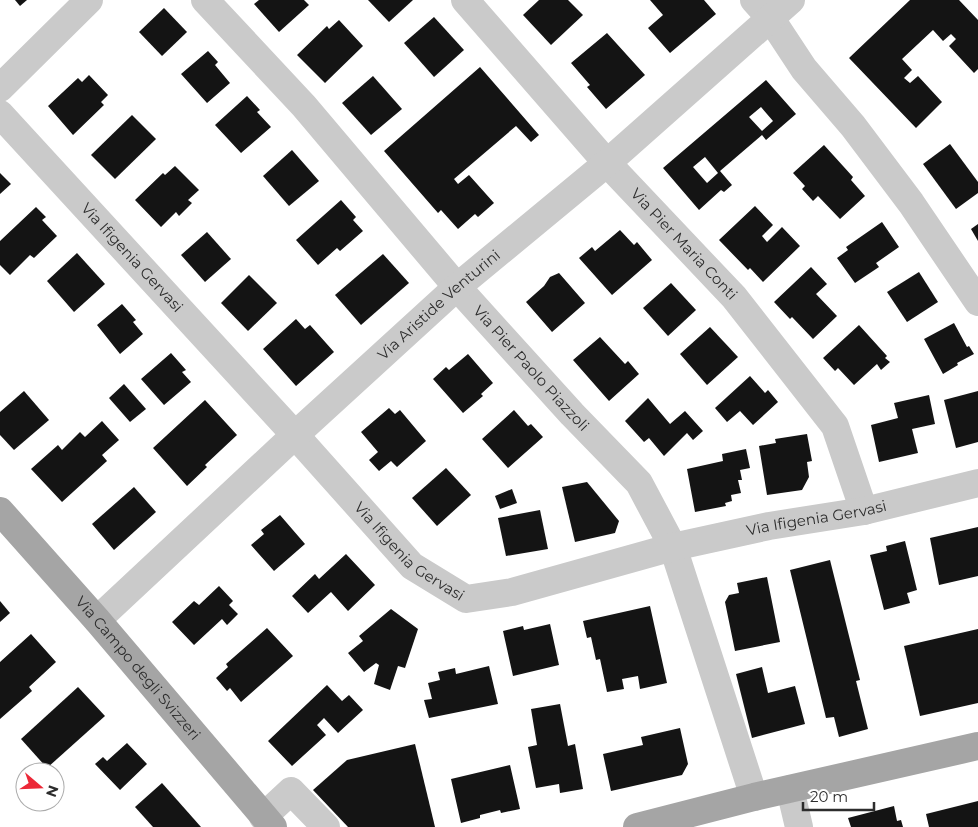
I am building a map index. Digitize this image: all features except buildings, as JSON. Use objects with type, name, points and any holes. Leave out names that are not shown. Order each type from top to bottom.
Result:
[{"type":"main road","name":"Via Campo degli Svizzeri","points":[[0,511],[97,620],[268,822]]},
{"type":"main road","points":[[637,827],[754,797],[978,746]]},
{"type":"street","points":[[0,88],[88,0]]},
{"type":"street","name":"Via Pier Paolo Piazzoli","points":[[205,0],[304,106],[457,287],[572,414],[639,484],[673,547],[754,797]]},
{"type":"street","name":"Via Pier Maria Conti","points":[[465,0],[607,162],[734,297],[835,426],[864,511]]},
{"type":"street","name":"Via Aristide Venturini","points":[[97,620],[457,287],[607,162],[762,9],[791,0]]},
{"type":"street","points":[[762,9],[804,69],[853,126],[911,202],[978,302]]},
{"type":"street","name":"Via Ifigenia Gervasi","points":[[0,114],[295,435],[412,566],[466,599],[512,592],[673,547],[769,526],[864,511],[978,483]]},
{"type":"street","points":[[790,789],[799,827]]},
{"type":"street","points":[[268,822],[291,791],[326,827]]}]
